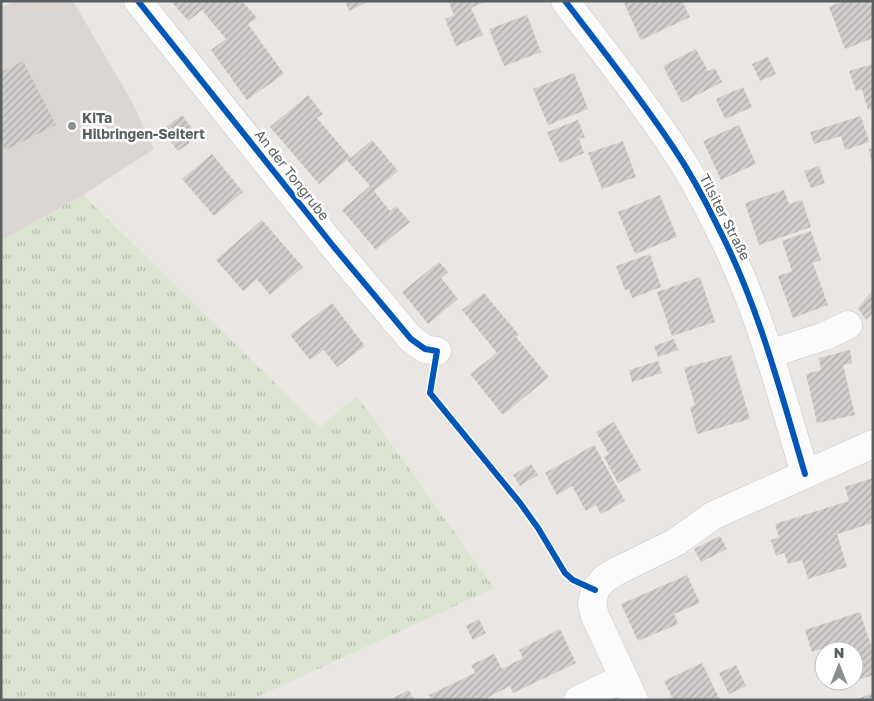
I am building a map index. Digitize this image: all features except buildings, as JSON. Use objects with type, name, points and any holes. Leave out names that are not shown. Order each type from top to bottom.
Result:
[{"type":"street","name":"An der Tongrube","points":[[138,1],[334,247],[411,339],[425,349],[437,351]]},
{"type":"street","name":"Tilsiter Straße","points":[[565,1],[674,148],[719,227],[746,288],[769,354],[805,474]]},
{"type":"street","points":[[769,354],[825,336],[848,325]]},
{"type":"street","points":[[578,700],[629,689],[595,616],[592,604],[595,590],[604,579],[617,570],[676,542],[714,515],[873,444]]},
{"type":"shaded area","name":"KiTa Hilbringen-Seitert","points":[[15,1],[73,1],[132,102],[154,149],[83,195],[1,241],[1,8]]},
{"type":"green space","points":[[83,195],[320,427],[357,396],[494,588],[250,700],[1,700],[1,241]]},
{"type":"cycle path","points":[[138,1],[334,247],[411,339],[425,349],[437,351],[430,393],[520,503],[538,528],[565,573],[573,580],[595,590]]},
{"type":"cycle path","points":[[565,1],[660,128],[685,166],[708,207],[732,256],[757,317],[805,474]]},
{"type":"place","name":"KiTa Hilbringen-Seitert","points":[[72,126]]}]
